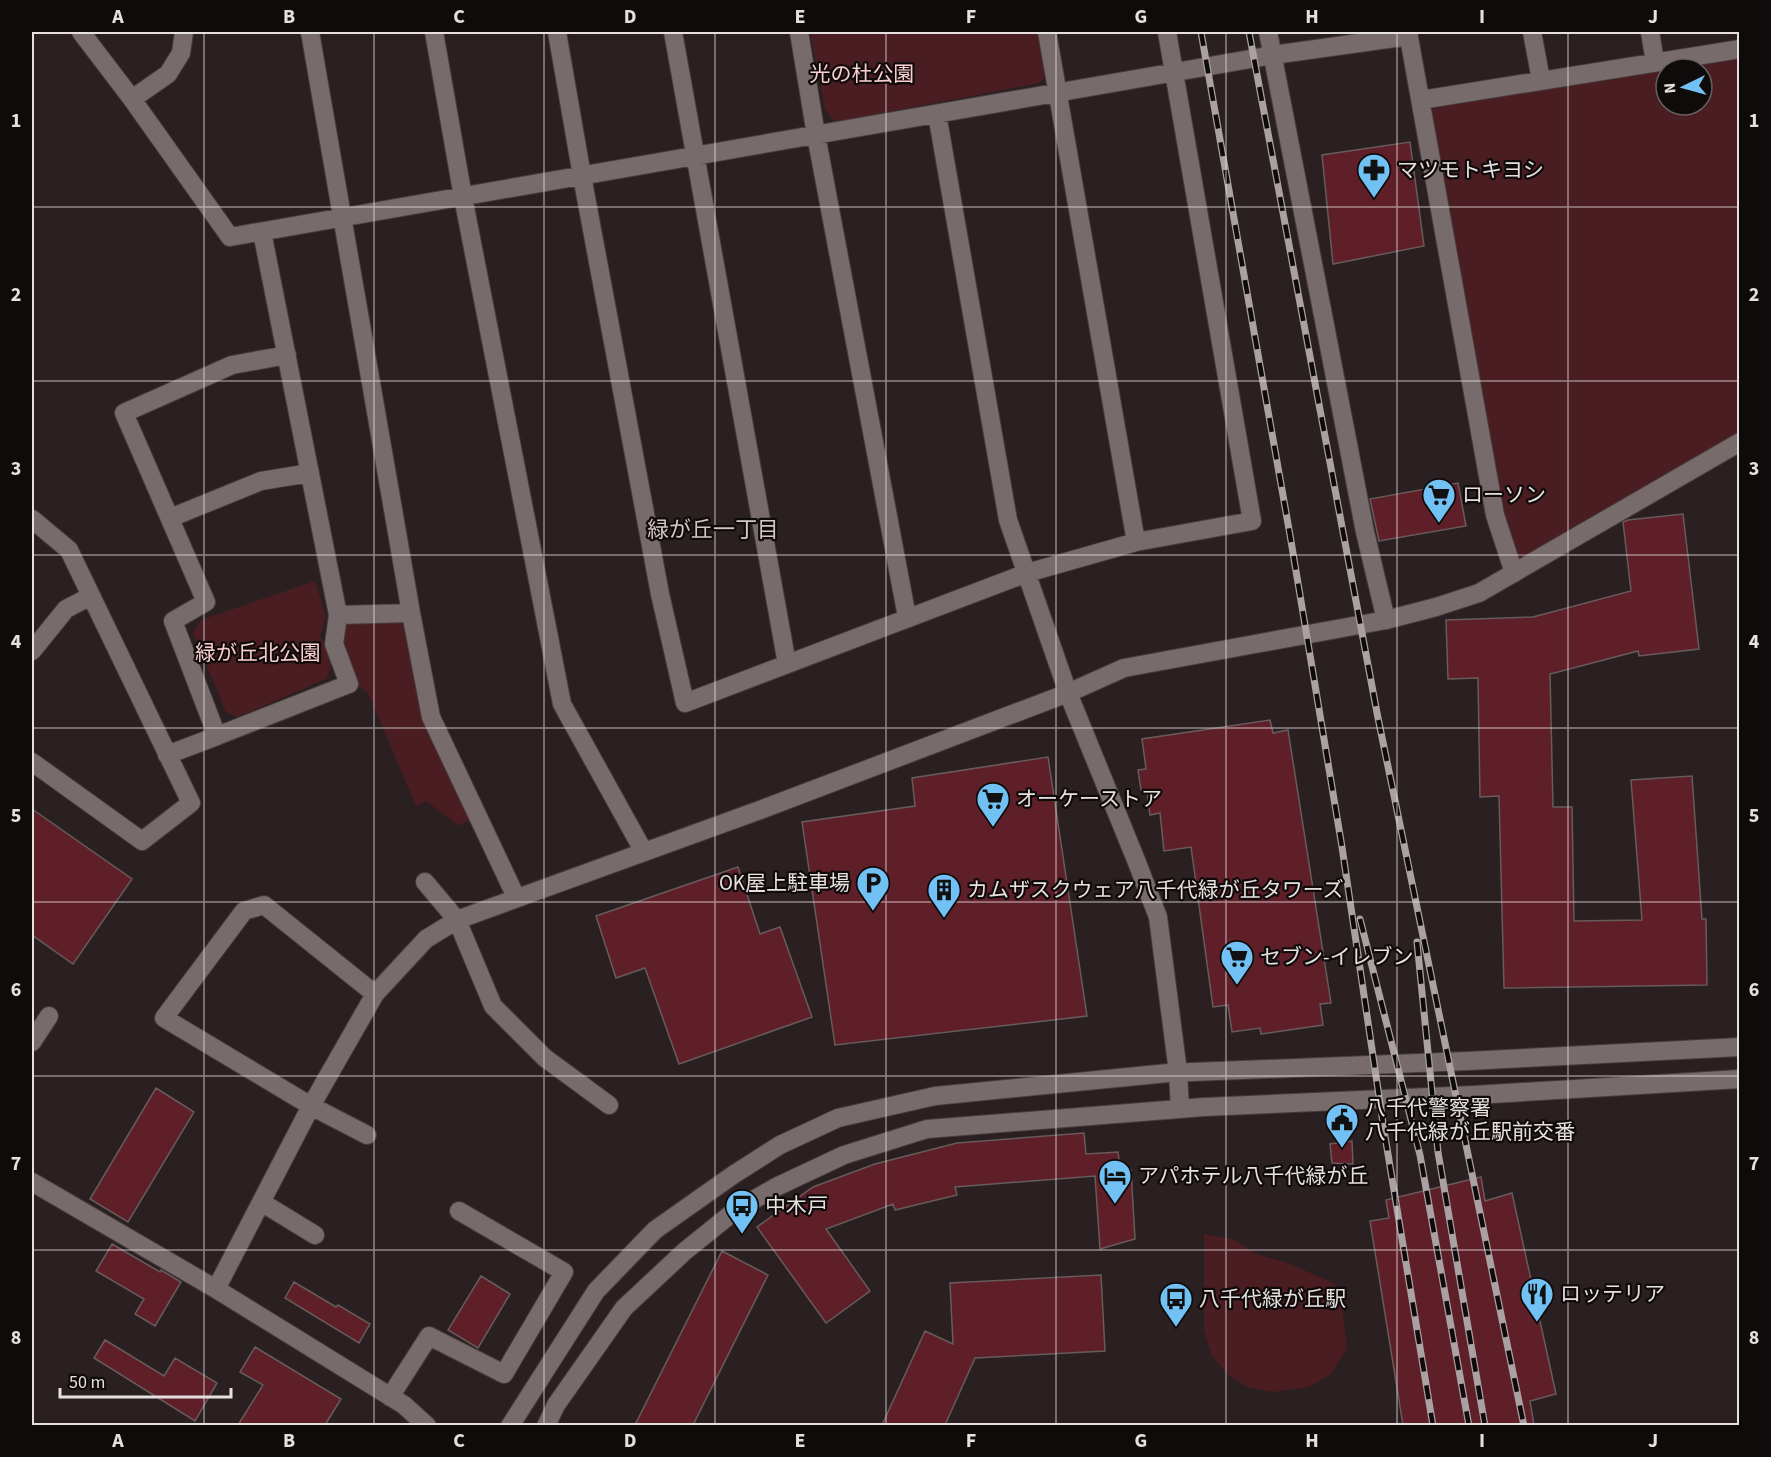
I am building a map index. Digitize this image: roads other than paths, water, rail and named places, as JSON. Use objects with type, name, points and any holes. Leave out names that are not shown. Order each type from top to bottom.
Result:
[{"type":"street","points":[[81,32],[132,99],[230,237],[1273,55],[1408,34],[1495,515],[1514,573]]},
{"type":"street","points":[[132,99],[168,74],[181,53],[183,32]]},
{"type":"street","points":[[310,32],[431,717],[516,897]]},
{"type":"street","points":[[434,32],[463,197],[562,704],[644,852]]},
{"type":"street","points":[[557,32],[660,594],[685,703],[1027,573],[1136,542],[1252,521],[1167,32]]},
{"type":"street","points":[[673,32],[787,664]]},
{"type":"street","points":[[799,32],[816,135],[907,617]]},
{"type":"street","points":[[1047,32],[1136,542]]},
{"type":"street","points":[[1268,32],[1365,532],[1386,620]]},
{"type":"street","points":[[1532,32],[1541,80]]},
{"type":"street","points":[[1650,32],[1654,57]]},
{"type":"street","points":[[1688,57],[1740,49]]},
{"type":"street","points":[[1421,100],[1654,62]]},
{"type":"street","points":[[937,114],[1008,520],[1068,693],[1158,917],[1178,1072],[1180,1108]]},
{"type":"street","points":[[167,755],[349,684],[334,644],[338,615],[262,232]]},
{"type":"street","points":[[217,736],[173,621],[206,602],[124,413],[232,365],[287,355]]},
{"type":"street","points":[[216,1289],[311,1106],[375,994],[426,939],[457,920],[771,806],[1068,693],[1124,668],[1386,620],[1479,593],[1740,442]]},
{"type":"street","points":[[170,518],[261,481],[310,473]]},
{"type":"street","points":[[32,519],[69,550],[191,803],[142,841],[32,762]]},
{"type":"street","points":[[32,651],[66,609],[91,596]]},
{"type":"street","points":[[338,615],[411,613]]},
{"type":"street","points":[[425,882],[457,920],[493,1006],[545,1058],[609,1105]]},
{"type":"street","points":[[367,1135],[311,1106],[164,1018],[244,911],[264,905],[375,994]]},
{"type":"street","points":[[32,1042],[49,1016]]},
{"type":"street","points":[[510,1425],[596,1291],[647,1237],[732,1175],[780,1145],[838,1118],[935,1096],[1178,1072],[1467,1061],[1740,1047]]},
{"type":"street","points":[[546,1425],[556,1405],[624,1308],[685,1251],[736,1210],[776,1187],[844,1155],[927,1128],[1180,1108],[1474,1095],[1740,1079]]},
{"type":"street","points":[[32,1182],[216,1289],[404,1405],[427,1425]]},
{"type":"street","points":[[261,1202],[315,1235]]},
{"type":"street","points":[[390,1397],[429,1336],[504,1374],[564,1272],[459,1211]]},
{"type":"railway","points":[[1201,32],[1290,535],[1342,847],[1384,1130],[1433,1426]]},
{"type":"railway","points":[[1249,32],[1378,718],[1524,1426]]},
{"type":"railway","points":[[1360,919],[1420,1155],[1469,1426]]},
{"type":"railway","points":[[1417,942],[1438,1152],[1485,1426]]},
{"type":"place","name":"マツモトキヨシ","points":[[1374,199]]},
{"type":"place","name":"ローソン","points":[[1439,524]]},
{"type":"place","name":"オーケーストア","points":[[993,828]]},
{"type":"place","name":"OK屋上駐車場","points":[[873,912]]},
{"type":"place","name":"カムザスクウェア八千代緑が丘タワーズ","points":[[944,919]]},
{"type":"place","name":"セブン-イレブン","points":[[1237,986]]},
{"type":"place","name":"八千代警察署 八千代緑が丘駅前交番","points":[[1342,1149]]},
{"type":"place","name":"アパホテル八千代緑が丘","points":[[1115,1205]]},
{"type":"place","name":"中木戸","points":[[742,1235]]},
{"type":"place","name":"ロッテリア","points":[[1537,1323]]},
{"type":"place","name":"八千代緑が丘駅","points":[[1176,1328]]},
{"type":"district","name":"緑が丘一丁目","points":[[713,529]]},
{"type":"park label","name":"光の杜公園","points":[[862,74]]},
{"type":"park label","name":"緑が丘北公園","points":[[258,653]]}]
